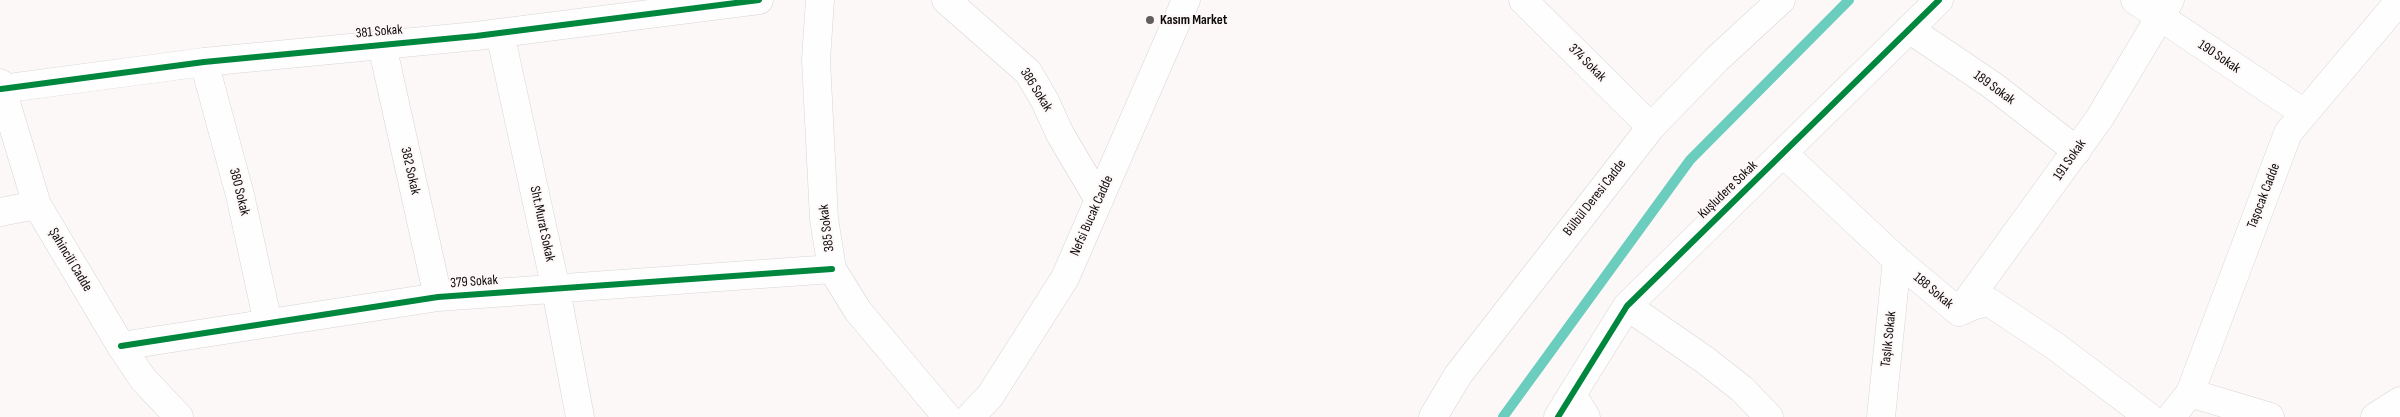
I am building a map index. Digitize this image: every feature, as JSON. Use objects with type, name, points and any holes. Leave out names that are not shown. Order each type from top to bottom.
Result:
[{"type":"street","name":"385 Sokak","points":[[820,0],[816,60],[824,219],[832,269],[858,311],[948,417]]},
{"type":"street","name":"386 Sokak","points":[[946,0],[1028,72],[1045,101],[1060,134],[1100,200]]},
{"type":"street","name":"Nefsi Bucak Cadde","points":[[970,417],[990,396],[1065,278],[1186,0]]},
{"type":"street","name":"374 Sokak","points":[[1523,0],[1652,127]]},
{"type":"street","name":"Bülbül Deresi Cadde","points":[[1433,417],[1458,375],[1652,127],[1716,59],[1781,0]]},
{"type":"street","name":"Kuşludere Sokak","points":[[1558,417],[1627,306],[1939,0]]},
{"type":"street","name":"190 Sokak","points":[[2135,0],[2165,9],[2304,113]]},
{"type":"street","name":"Taşocak Cadde","points":[[2171,417],[2190,393],[2288,133],[2400,0]]},
{"type":"street","name":"381 Sokak","points":[[0,86],[204,62],[500,32],[747,1]]},
{"type":"street","name":"191 Sokak","points":[[1959,312],[2099,119],[2165,9]]},
{"type":"street","name":"189 Sokak","points":[[1909,29],[1992,85],[2077,151]]},
{"type":"street","name":"Sht.Murat Sokak","points":[[500,32],[556,290],[580,417]]},
{"type":"street","name":"382 Sokak","points":[[382,45],[438,297]]},
{"type":"street","name":"380 Sokak","points":[[204,62],[240,195],[268,323]]},
{"type":"street","name":"Şahincili Cadde","points":[[0,86],[37,205],[121,346],[143,379],[179,417]]},
{"type":"street","name":"188 Sokak","points":[[1784,154],[1897,260],[1959,312],[1975,305],[1989,302],[2055,346],[2149,417]]},
{"type":"street","points":[[0,212],[37,205]]},
{"type":"street","name":"Taşlık Sokak","points":[[1880,417],[1897,260]]},
{"type":"street","name":"379 Sokak","points":[[121,346],[438,297],[832,269]]},
{"type":"street","points":[[1627,306],[1742,389],[1769,417]]},
{"type":"street","points":[[2190,393],[2270,417]]},
{"type":"street","points":[[1572,394],[1586,417]]},
{"type":"street","points":[[2375,417],[2400,401]]},
{"type":"waterway","points":[[1503,417],[1690,160],[1849,0]]},
{"type":"cycle path","points":[[1,89],[204,62],[476,36],[759,0]]},
{"type":"cycle path","points":[[1558,417],[1627,306],[1939,0]]},
{"type":"cycle path","points":[[121,346],[438,297],[832,269]]},
{"type":"place","name":"Kasım Market","points":[[1150,20]]}]
